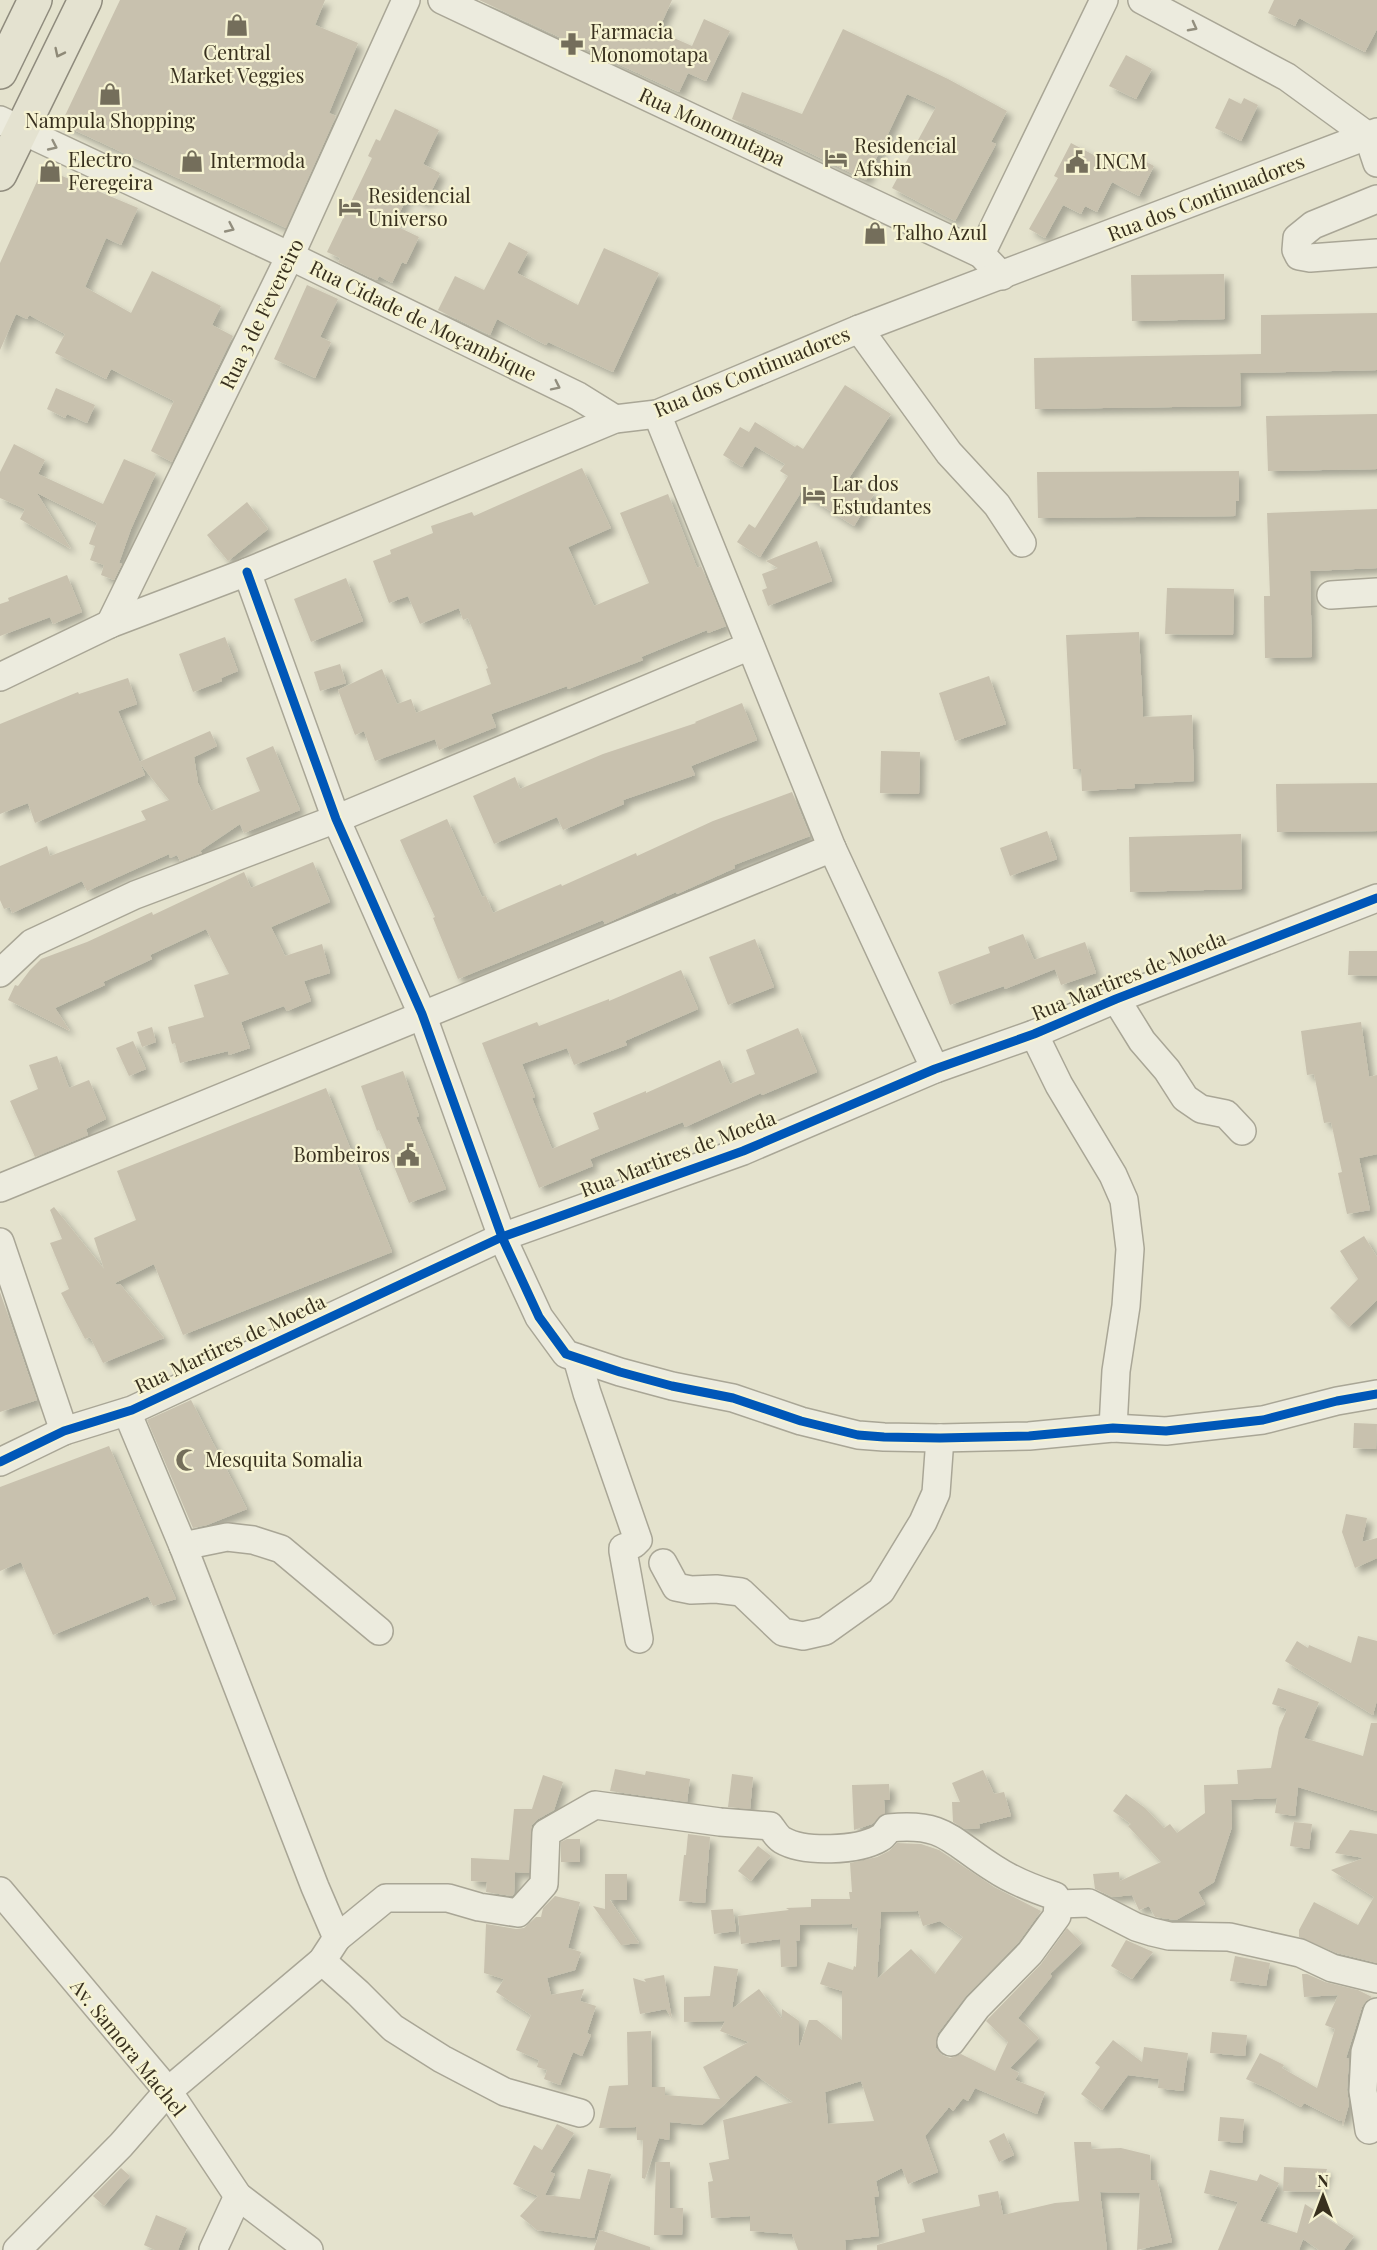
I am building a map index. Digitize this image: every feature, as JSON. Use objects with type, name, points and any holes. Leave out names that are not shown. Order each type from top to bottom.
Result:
[{"type":"main road","points":[[0,72],[34,0]]},
{"type":"main road","points":[[0,174],[10,126],[85,0]]},
{"type":"street","name":"Rua 3 de Fevereiro","points":[[110,624],[290,256],[406,0]]},
{"type":"street","name":"Rua Monomutapa","points":[[442,0],[981,254]]},
{"type":"street","points":[[1002,276],[981,254],[1104,0]]},
{"type":"street","points":[[1142,0],[1287,77],[1373,134],[1377,163]]},
{"type":"street","name":"Rua Cidade de Moçambique","points":[[10,126],[290,256],[568,391],[615,419]]},
{"type":"street","name":"Rua dos Continuadores","points":[[0,677],[110,624],[247,572],[615,419],[657,414],[859,328],[1002,276],[1373,134]]},
{"type":"street","points":[[1377,199],[1313,225],[1297,238],[1296,250],[1299,256],[1310,258],[1377,253]]},
{"type":"street","points":[[859,328],[949,453],[996,506],[1022,543]]},
{"type":"street","points":[[657,414],[832,848],[935,1069]]},
{"type":"street","points":[[247,572],[336,819],[422,1014],[502,1237],[539,1317],[566,1354],[620,1372],[672,1386],[733,1398],[801,1421],[858,1435],[940,1438],[1029,1436],[1113,1428],[1166,1431],[1263,1420],[1337,1401],[1377,1394]]},
{"type":"street","points":[[1331,595],[1377,592]]},
{"type":"street","points":[[0,973],[32,944],[135,895],[336,819],[750,646]]},
{"type":"street","points":[[0,1188],[832,848]]},
{"type":"street","name":"Rua Martires de Moeda","points":[[0,1462],[64,1431],[127,1412],[502,1237],[743,1151],[935,1069],[1034,1034],[1116,999],[1377,898]]},
{"type":"street","points":[[1116,999],[1142,1041],[1167,1070],[1185,1098],[1201,1109],[1226,1114],[1242,1131]]},
{"type":"street","points":[[1034,1034],[1059,1085],[1113,1175],[1124,1200],[1130,1249],[1126,1306],[1116,1371],[1113,1428]]},
{"type":"street","points":[[0,1242],[64,1431]]},
{"type":"street","points":[[577,1358],[638,1540],[623,1548],[623,1551],[639,1639]]},
{"type":"street","points":[[127,1412],[183,1546],[315,1887],[337,1938]]},
{"type":"street","points":[[663,1563],[676,1587],[691,1590],[716,1589],[741,1592],[783,1632],[804,1636],[825,1631],[881,1591],[923,1522],[936,1493],[940,1438]]},
{"type":"street","points":[[183,1546],[227,1537],[254,1540],[281,1549],[379,1631]]},
{"type":"street","points":[[17,2250],[121,2145],[168,2091],[322,1961],[337,1938],[386,1898],[447,1898],[479,1907],[518,1913],[544,1884],[546,1833],[595,1805],[720,1822],[770,1826],[781,1839],[797,1846],[816,1849],[869,1843],[882,1837],[889,1828],[921,1826],[937,1830],[962,1844],[1005,1876],[1055,1896],[1058,1904],[1057,1916],[1030,1953],[977,2007],[951,2042]]},
{"type":"street","name":"Av. Samora Machel","points":[[0,1891],[168,2091],[238,2196],[309,2250]]},
{"type":"street","points":[[1058,1904],[1089,1903],[1136,1927],[1152,1932],[1169,1936],[1229,1937],[1300,1953],[1332,1968],[1377,1979]]},
{"type":"street","points":[[322,1961],[393,2028],[442,2059],[505,2092],[580,2113]]},
{"type":"street","points":[[1369,2130],[1363,2091],[1365,2052],[1377,2012]]},
{"type":"street","points":[[213,2250],[238,2196]]},
{"type":"building","points":[[120,0],[325,0],[315,25],[358,43],[329,113],[336,116],[286,228],[61,124]]},
{"type":"building","points":[[479,0],[672,0],[658,31],[692,46],[704,19],[730,31],[706,81],[688,73],[679,92]]},
{"type":"building","points":[[1274,0],[1377,0],[1377,29],[1365,52],[1299,18],[1295,26],[1268,13]]},
{"type":"building","points":[[843,29],[948,79],[1007,111],[991,142],[996,144],[955,221],[892,188],[936,107],[907,94],[866,180],[783,140],[732,119],[742,92],[802,114]]},
{"type":"building","points":[[1126,55],[1152,69],[1136,99],[1109,86]]},
{"type":"building","points":[[1229,98],[1241,104],[1244,98],[1258,105],[1241,141],[1215,128]]},
{"type":"building","points":[[395,109],[439,130],[423,164],[440,173],[426,203],[408,195],[394,225],[419,237],[406,264],[402,262],[392,283],[379,276],[377,280],[367,276],[338,262],[340,258],[327,252],[372,158],[368,156],[376,139],[380,141]]},
{"type":"building","points":[[1071,143],[1126,172],[1135,156],[1154,166],[1139,196],[1112,182],[1097,212],[1085,206],[1081,214],[1063,205],[1045,238],[1029,229],[1058,178],[1054,176]]},
{"type":"building","points":[[43,168],[138,208],[121,245],[106,238],[85,287],[131,313],[152,271],[221,306],[212,325],[233,336],[172,462],[151,451],[174,401],[111,369],[106,379],[55,353],[65,334],[29,315],[27,319],[16,314],[0,350],[0,263]]},
{"type":"building","points":[[509,242],[528,252],[517,273],[578,305],[604,248],[659,273],[613,372],[548,342],[546,345],[497,319],[490,335],[438,310],[455,276],[484,290]]},
{"type":"building","points":[[1224,274],[1225,319],[1132,321],[1131,275]]},
{"type":"building","points":[[307,285],[338,299],[320,337],[331,342],[315,378],[274,359]]},
{"type":"building","points":[[1377,313],[1377,370],[1240,373],[1241,406],[1035,409],[1034,358],[1261,354],[1261,315]]},
{"type":"building","points":[[845,385],[891,414],[849,478],[874,494],[854,526],[799,491],[800,494],[760,557],[737,542],[749,524],[755,528],[788,476],[780,471],[785,464],[755,446],[742,467],[723,455],[740,427],[749,432],[755,422],[795,447],[797,445],[803,449]]},
{"type":"building","points":[[56,388],[95,405],[87,423],[67,414],[65,418],[47,409]]},
{"type":"building","points":[[1377,414],[1377,469],[1268,471],[1266,416]]},
{"type":"building","points":[[14,444],[45,460],[38,474],[103,504],[124,459],[156,473],[131,529],[119,563],[122,564],[114,580],[101,575],[104,565],[90,560],[95,546],[89,544],[97,523],[37,493],[71,549],[20,519],[25,509],[0,498],[0,472]]},
{"type":"building","points":[[582,468],[611,528],[568,547],[594,606],[649,583],[620,513],[668,494],[697,568],[701,566],[726,626],[708,633],[707,630],[641,657],[643,660],[568,689],[567,686],[491,714],[496,727],[439,750],[435,739],[375,761],[364,731],[355,735],[338,690],[382,669],[397,704],[411,699],[416,713],[491,684],[486,669],[488,668],[468,618],[463,620],[459,608],[420,624],[408,596],[389,603],[373,561],[391,554],[390,550],[433,533],[431,526],[472,512],[474,516]]},
{"type":"building","points":[[1239,471],[1239,501],[1236,501],[1235,516],[1038,518],[1037,472]]},
{"type":"building","points":[[247,502],[268,529],[228,561],[207,535]]},
{"type":"building","points":[[1377,509],[1377,568],[1310,571],[1312,657],[1265,658],[1264,596],[1270,596],[1267,513]]},
{"type":"building","points":[[817,541],[832,581],[768,606],[762,590],[767,588],[762,574],[778,568],[766,561]]},
{"type":"building","points":[[67,575],[82,612],[53,624],[50,617],[0,636],[0,604],[9,601],[8,598]]},
{"type":"building","points":[[346,578],[363,621],[311,642],[294,599]]},
{"type":"building","points":[[1167,588],[1234,589],[1233,635],[1165,634]]},
{"type":"building","points":[[1139,632],[1143,717],[1192,715],[1194,781],[1134,784],[1135,788],[1082,791],[1081,769],[1073,769],[1066,635]]},
{"type":"building","points":[[225,637],[238,671],[221,678],[222,681],[193,692],[179,654]]},
{"type":"building","points":[[340,664],[346,683],[320,691],[314,672]]},
{"type":"building","points":[[989,676],[1006,724],[955,741],[939,693]]},
{"type":"building","points":[[128,678],[137,704],[118,711],[145,775],[35,823],[28,803],[0,814],[0,724],[78,692],[79,694]]},
{"type":"building","points":[[742,703],[757,740],[691,766],[695,775],[623,800],[624,804],[563,830],[557,817],[494,844],[473,796],[515,777],[520,789],[603,754],[696,723]]},
{"type":"building","points":[[210,731],[217,746],[194,757],[198,783],[211,811],[260,791],[246,758],[273,746],[300,810],[244,833],[240,824],[200,851],[202,853],[180,861],[177,855],[170,858],[169,854],[87,891],[82,881],[12,913],[10,907],[4,909],[0,900],[0,866],[47,846],[50,856],[146,820],[141,811],[169,800],[139,762]]},
{"type":"building","points":[[881,751],[920,752],[919,794],[880,793]]},
{"type":"building","points":[[1377,783],[1377,831],[1277,832],[1276,784]]},
{"type":"building","points":[[792,792],[810,836],[734,865],[735,868],[605,924],[603,920],[458,979],[433,918],[435,917],[400,840],[447,819],[482,897],[486,896],[493,913],[636,853],[637,856],[713,821]]},
{"type":"building","points":[[1047,831],[1057,859],[1010,876],[1000,848]]},
{"type":"building","points":[[1241,834],[1242,889],[1130,892],[1129,837]]},
{"type":"building","points":[[313,862],[330,902],[271,927],[285,956],[322,944],[330,973],[304,981],[311,1001],[287,1011],[284,1006],[241,1022],[250,1048],[229,1055],[228,1051],[180,1063],[175,1043],[172,1044],[168,1027],[204,1017],[194,985],[229,974],[206,929],[150,955],[152,959],[103,982],[105,985],[55,1008],[70,1031],[8,1000],[15,985],[18,986],[41,959],[87,942],[152,912],[153,915],[244,872],[251,888]]},
{"type":"building","points":[[1023,934],[1034,960],[1085,942],[1096,973],[1061,985],[1055,969],[1005,989],[1004,986],[950,1005],[938,972],[990,953],[988,947]]},
{"type":"building","points":[[755,939],[774,987],[728,1005],[709,957]]},
{"type":"building","points":[[1349,951],[1377,951],[1377,976],[1348,975]]},
{"type":"building","points":[[681,970],[698,1009],[625,1041],[627,1045],[574,1065],[567,1048],[522,1064],[535,1097],[532,1098],[552,1149],[599,1129],[593,1113],[646,1091],[646,1093],[720,1060],[730,1084],[755,1074],[746,1050],[798,1028],[817,1072],[762,1095],[761,1093],[685,1127],[683,1122],[590,1159],[593,1166],[539,1188],[482,1043],[537,1022],[539,1026],[609,999],[609,1001]]},
{"type":"building","points":[[1361,1022],[1369,1077],[1377,1075],[1377,1154],[1359,1158],[1370,1210],[1347,1214],[1338,1173],[1342,1172],[1331,1122],[1324,1123],[1314,1074],[1307,1075],[1301,1031]]},
{"type":"building","points":[[152,1027],[156,1042],[142,1047],[137,1032]]},
{"type":"building","points":[[133,1041],[146,1069],[129,1076],[116,1048]]},
{"type":"building","points":[[57,1056],[69,1088],[89,1080],[106,1119],[86,1129],[88,1135],[35,1157],[10,1101],[38,1089],[29,1065]]},
{"type":"building","points":[[403,1071],[419,1116],[416,1117],[446,1189],[409,1203],[379,1130],[377,1131],[361,1086]]},
{"type":"building","points":[[326,1088],[392,1252],[183,1335],[154,1264],[115,1283],[120,1284],[164,1338],[103,1363],[90,1337],[85,1339],[61,1293],[69,1289],[50,1243],[62,1239],[50,1210],[54,1207],[104,1269],[94,1238],[136,1220],[117,1171]]},
{"type":"building","points":[[1364,1236],[1377,1257],[1377,1300],[1349,1327],[1330,1308],[1358,1279],[1340,1251]]},
{"type":"building","points":[[0,1292],[37,1400],[0,1412]]},
{"type":"building","name":"Mesquita Somalia","points":[[191,1400],[247,1509],[207,1525],[193,1528],[147,1420]]},
{"type":"building","points":[[1354,1423],[1377,1424],[1376,1449],[1353,1448]]},
{"type":"building","points":[[109,1446],[176,1599],[153,1606],[148,1596],[53,1635],[21,1562],[0,1571],[0,1487]]},
{"type":"building","points":[[1346,1514],[1367,1518],[1362,1542],[1377,1538],[1377,1558],[1355,1568],[1342,1532]]},
{"type":"building","points":[[1358,1636],[1377,1641],[1377,1700],[1373,1715],[1285,1661],[1297,1641],[1308,1648],[1309,1645],[1351,1663]]},
{"type":"building","points":[[1278,1688],[1319,1702],[1304,1738],[1363,1756],[1371,1723],[1377,1723],[1377,1811],[1298,1787],[1295,1816],[1275,1813],[1277,1798],[1231,1800],[1232,1827],[1214,1882],[1198,1892],[1205,1904],[1176,1920],[1155,1917],[1149,1906],[1139,1910],[1132,1895],[1113,1897],[1095,1889],[1093,1874],[1119,1872],[1120,1881],[1161,1862],[1128,1826],[1131,1824],[1113,1811],[1126,1794],[1145,1808],[1164,1828],[1170,1824],[1177,1833],[1205,1813],[1204,1785],[1238,1784],[1237,1770],[1271,1768],[1279,1728],[1287,1709],[1272,1704]]},
{"type":"building","points":[[615,1769],[645,1775],[646,1771],[690,1779],[687,1802],[610,1791]]},
{"type":"building","points":[[983,1770],[994,1794],[1004,1792],[1011,1816],[979,1824],[980,1828],[965,1829],[953,1822],[952,1802],[960,1802],[952,1783]]},
{"type":"building","points":[[732,1774],[753,1777],[750,1809],[728,1807]]},
{"type":"building","points":[[543,1775],[563,1782],[554,1810],[532,1825],[529,1873],[515,1872],[512,1896],[486,1892],[487,1882],[471,1881],[471,1858],[509,1860],[514,1809],[532,1809]]},
{"type":"building","points":[[889,1784],[890,1800],[884,1800],[885,1813],[872,1824],[854,1830],[852,1785]]},
{"type":"building","points":[[1294,1822],[1312,1824],[1309,1849],[1290,1846]]},
{"type":"building","points":[[1350,1830],[1377,1834],[1377,1963],[1337,1953],[1299,1937],[1299,1930],[1314,1902],[1358,1925],[1374,1897],[1331,1870],[1364,1858],[1335,1853]]},
{"type":"building","points":[[688,1834],[710,1837],[705,1903],[679,1901]]},
{"type":"building","points":[[567,1839],[580,1839],[580,1862],[561,1862],[561,1842]]},
{"type":"building","points":[[897,1843],[921,1844],[939,1850],[994,1887],[1041,1911],[1018,1943],[966,1996],[938,2033],[936,2048],[942,2055],[950,2058],[961,2054],[995,2071],[1008,2042],[986,2021],[1041,1964],[1067,1928],[1082,1943],[1050,1974],[1052,1976],[1018,2018],[1039,2038],[1010,2068],[1019,2073],[1015,2080],[1045,2092],[1037,2114],[975,2088],[968,2101],[963,2098],[953,2111],[949,2107],[925,2136],[938,2172],[908,2184],[902,2168],[876,2181],[879,2196],[874,2197],[879,2236],[845,2240],[846,2250],[798,2250],[792,2234],[750,2231],[750,2216],[711,2218],[708,2182],[713,2181],[709,2163],[729,2159],[723,2120],[793,2102],[756,2075],[702,2125],[670,2122],[669,2140],[659,2138],[645,2179],[642,2178],[643,2140],[637,2140],[636,2127],[599,2128],[609,2086],[628,2085],[627,2032],[651,2031],[652,2087],[665,2087],[665,2095],[720,2099],[703,2067],[749,2042],[720,2031],[725,2021],[684,2022],[684,1997],[710,1996],[714,1966],[738,1969],[732,2009],[759,1989],[782,2019],[782,2009],[799,2021],[799,2048],[809,2020],[817,2020],[842,2040],[842,1991],[820,1984],[828,1962],[853,1970],[854,1966],[856,1967],[858,1927],[853,1928],[852,1924],[800,1925],[800,1940],[796,1941],[797,1966],[781,1967],[780,1939],[741,1944],[738,1916],[789,1910],[786,1908],[811,1907],[811,1899],[850,1899],[849,1892],[852,1892],[850,1863],[877,1857],[889,1851]],"holes":[[[918,1911],[923,1926],[940,1921],[963,1937],[935,1974],[911,1949],[877,1979],[881,1912]],[[861,2081],[874,2121],[828,2124],[825,2092]]]},
{"type":"building","points":[[758,1846],[771,1856],[751,1881],[738,1871]]},
{"type":"building","points":[[605,1874],[627,1874],[627,1900],[610,1900],[639,1943],[621,1945],[593,1906],[605,1909]]},
{"type":"building","points":[[555,1896],[580,1902],[568,1948],[581,1952],[575,1970],[547,1978],[551,1995],[584,1989],[580,2001],[596,2006],[587,2033],[591,2035],[582,2056],[573,2052],[560,2085],[544,2079],[547,2070],[537,2067],[539,2060],[516,2050],[531,2015],[496,1992],[504,1979],[484,1973],[486,1924],[516,1929],[524,1928],[536,1917],[541,1917],[543,1908]]},
{"type":"building","points":[[733,1909],[736,1931],[714,1934],[711,1910]]},
{"type":"building","points":[[1126,1940],[1153,1952],[1132,1979],[1111,1966]]},
{"type":"building","points":[[1235,1956],[1270,1963],[1266,1986],[1230,1981]]},
{"type":"building","points":[[1302,1974],[1358,1990],[1372,1997],[1362,2007],[1346,2058],[1349,2059],[1347,2090],[1349,2104],[1343,2126],[1341,2116],[1340,2121],[1304,2103],[1301,2107],[1246,2079],[1260,2053],[1284,2065],[1282,2068],[1317,2088],[1335,2029],[1325,2025],[1338,1995],[1304,1997]]},
{"type":"building","points":[[664,1975],[672,2019],[666,2009],[640,2014],[633,1978],[646,1982],[644,1979]]},
{"type":"building","points":[[1212,2032],[1247,2035],[1245,2056],[1210,2053]]},
{"type":"building","points":[[1113,2040],[1142,2062],[1144,2047],[1188,2053],[1183,2091],[1158,2088],[1159,2079],[1128,2075],[1102,2110],[1081,2094],[1100,2067],[1095,2063]]},
{"type":"building","points":[[1220,2117],[1244,2119],[1242,2143],[1218,2141]]},
{"type":"building","points":[[557,2124],[574,2133],[550,2172],[555,2174],[545,2195],[580,2199],[588,2169],[611,2174],[594,2238],[537,2230],[520,2216],[538,2196],[513,2184],[534,2145],[542,2150]]},
{"type":"building","points":[[1004,2133],[1014,2155],[999,2162],[989,2141]]},
{"type":"building","points":[[1074,2142],[1091,2142],[1092,2149],[1121,2148],[1150,2155],[1151,2180],[1157,2180],[1172,2242],[1137,2250],[1140,2193],[1100,2192],[1107,2250],[877,2250],[877,2245],[925,2232],[922,2219],[980,2206],[978,2195],[998,2191],[1003,2215],[1055,2203],[1079,2201]]},
{"type":"building","points":[[656,2162],[670,2162],[670,2208],[683,2208],[682,2235],[654,2235]]},
{"type":"building","points":[[1284,2167],[1327,2169],[1320,2192],[1283,2191]]},
{"type":"building","points":[[121,2168],[130,2176],[104,2206],[93,2196]]},
{"type":"building","points":[[1210,2170],[1257,2181],[1260,2174],[1279,2183],[1260,2221],[1297,2233],[1305,2204],[1354,2236],[1344,2250],[1319,2250],[1303,2239],[1299,2250],[1218,2250],[1238,2202],[1204,2193]]},
{"type":"building","points":[[156,2215],[187,2228],[178,2250],[155,2250],[144,2245]]},
{"type":"building","points":[[600,2230],[650,2247],[650,2250],[594,2250]]},
{"type":"cycle path","points":[[247,572],[336,819],[422,1014],[502,1237],[539,1317],[566,1354],[672,1386],[733,1398],[801,1421],[858,1435],[884,1437],[1029,1436],[1113,1428],[1166,1431],[1263,1420],[1337,1401],[1377,1394]]},
{"type":"cycle path","points":[[0,1462],[64,1431],[132,1410],[502,1237],[743,1151],[935,1069],[1034,1034],[1116,999],[1377,898]]},
{"type":"place","name":"Central Market Veggies","points":[[237,25]]},
{"type":"place","name":"Farmacia Monomotapa","points":[[572,44]]},
{"type":"place","name":"Nampula Shopping","points":[[110,94]]},
{"type":"place","name":"Residencial Afshin","points":[[836,158]]},
{"type":"place","name":"Intermoda","points":[[192,161]]},
{"type":"place","name":"INCM","points":[[1077,162]]},
{"type":"place","name":"Electro Feregeira","points":[[50,171]]},
{"type":"place","name":"Residencial Universo","points":[[350,207]]},
{"type":"place","name":"Talho Azul","points":[[875,233]]},
{"type":"place","name":"Lar dos Estudantes","points":[[814,495]]},
{"type":"place","name":"Bombeiros","points":[[408,1155]]},
{"type":"place","name":"Mesquita Somalia","points":[[187,1460]]}]
